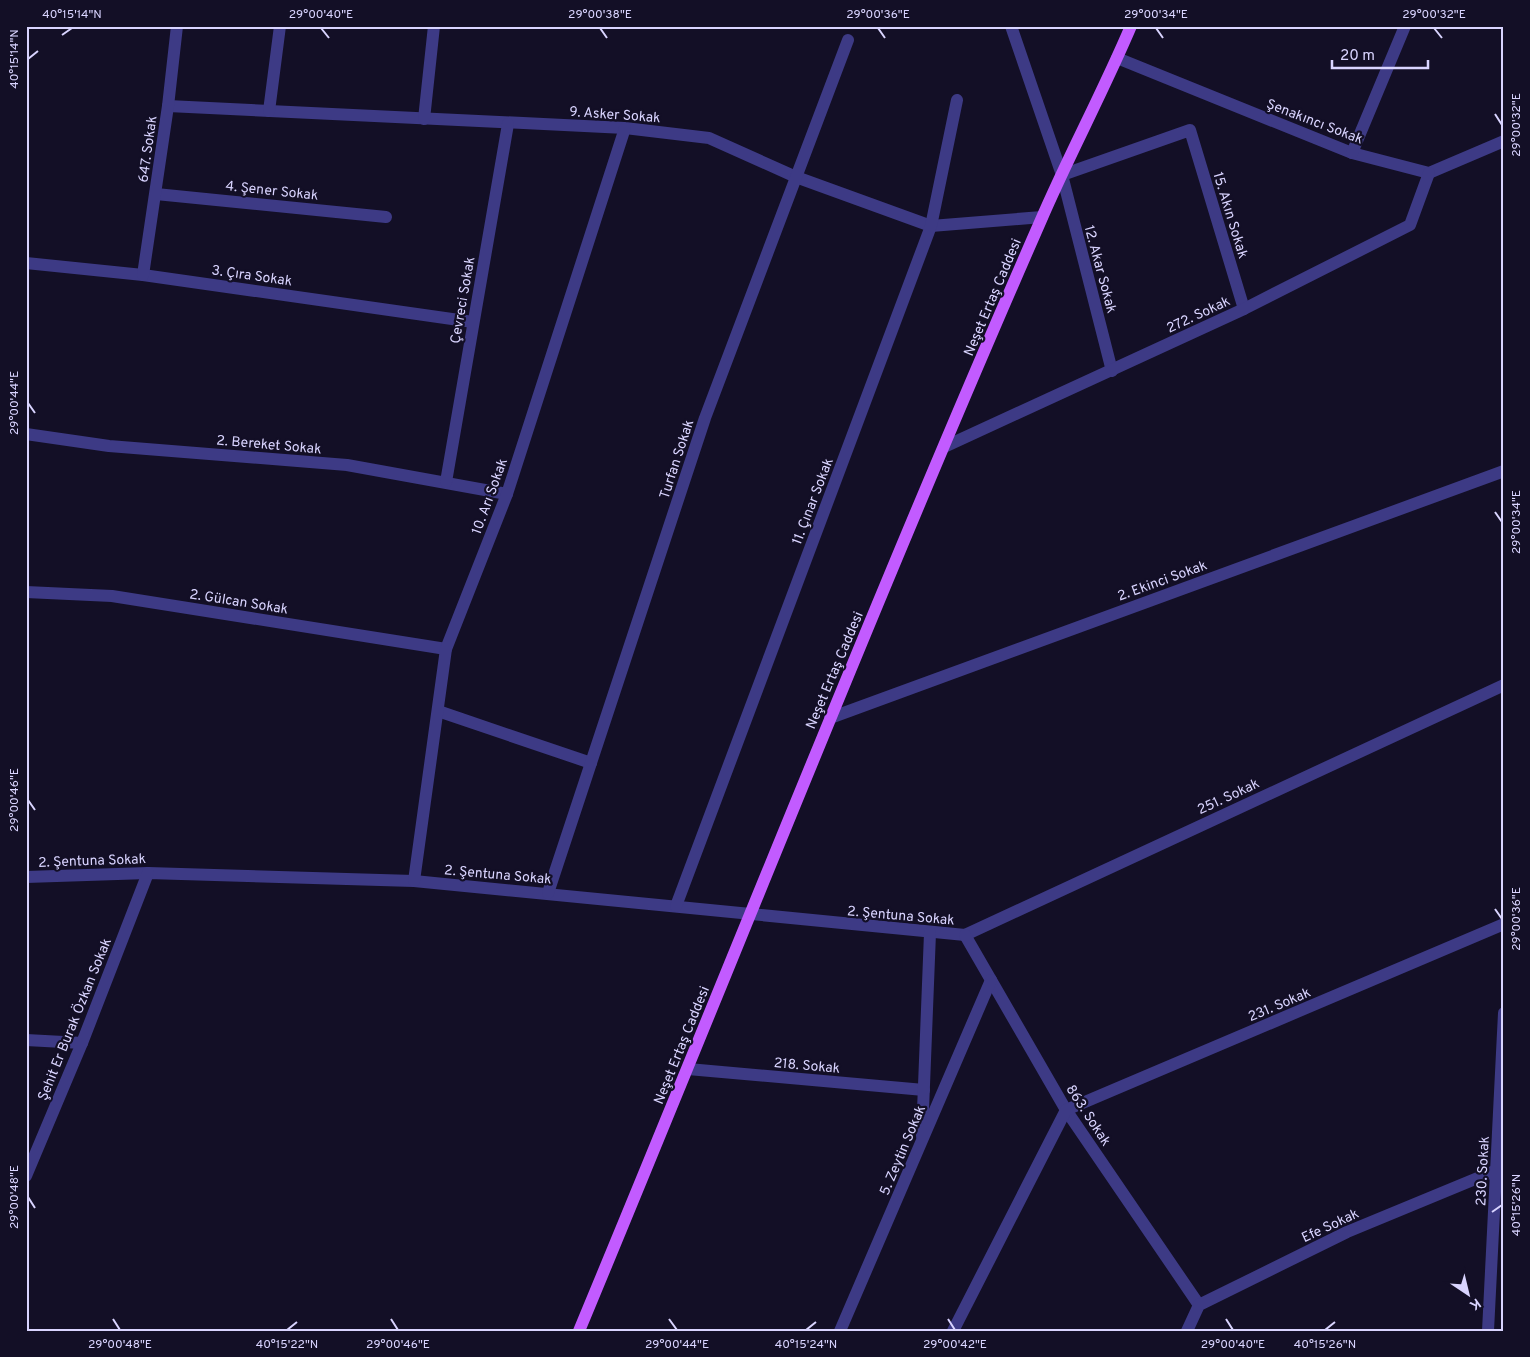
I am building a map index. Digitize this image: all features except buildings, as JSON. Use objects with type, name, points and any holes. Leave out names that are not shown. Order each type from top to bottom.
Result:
[{"type":"main road","name":"Neşet Ertaş Caddesi","points":[[579,1331],[688,1069],[830,718],[944,447],[1042,217],[1118,58],[1131,26]]},
{"type":"street","name":"647. Sokak","points":[[143,275],[156,194],[177,26]]},
{"type":"street","points":[[269,111],[280,26]]},
{"type":"street","points":[[424,120],[434,26]]},
{"type":"street","name":"12. Akar Sokak","points":[[1011,26],[1062,175],[1112,371]]},
{"type":"street","points":[[1352,153],[1405,26]]},
{"type":"street","name":"Turfan Sokak","points":[[548,893],[705,418],[848,40]]},
{"type":"street","name":"Şenakıncı Sokak","points":[[1118,58],[1352,153],[1429,173]]},
{"type":"street","name":"11. Çınar Sokak","points":[[676,906],[931,226],[957,100]]},
{"type":"street","name":"9. Asker Sokak","points":[[168,106],[424,120],[626,128],[709,138],[796,177],[931,226],[1042,217]]},
{"type":"street","name":"Çevreci Sokak","points":[[446,482],[508,124]]},
{"type":"street","name":"10. Arı Sokak","points":[[414,882],[446,649],[507,494],[626,128]]},
{"type":"street","name":"15. Akın Sokak","points":[[1062,175],[1190,130],[1244,309]]},
{"type":"street","points":[[1429,173],[1504,141]]},
{"type":"street","name":"272. Sokak","points":[[944,447],[1244,309],[1410,224],[1429,173]]},
{"type":"street","name":"4. Şener Sokak","points":[[156,194],[386,217]]},
{"type":"street","name":"3. Çıra Sokak","points":[[26,263],[143,275],[473,322]]},
{"type":"street","name":"2. Bereket Sokak","points":[[26,434],[109,446],[347,466],[507,494]]},
{"type":"street","name":"2. Ekinci Sokak","points":[[830,718],[1504,471]]},
{"type":"street","name":"2. Gülcan Sokak","points":[[26,592],[112,596],[446,649]]},
{"type":"street","name":"251. Sokak","points":[[965,935],[1504,685]]},
{"type":"street","points":[[438,711],[591,763]]},
{"type":"street","name":"2. Şentuna Sokak","points":[[26,877],[148,873],[414,882],[548,893],[676,906],[750,916],[965,935]]},
{"type":"street","name":"Şehit Er Burak Özkan Sokak","points":[[26,1176],[82,1043],[148,873]]},
{"type":"street","name":"231. Sokak","points":[[1066,1110],[1504,924]]},
{"type":"street","points":[[922,1143],[930,933]]},
{"type":"street","name":"863. Sokak","points":[[965,935],[1066,1110],[1199,1305]]},
{"type":"street","name":"5. Zeytin Sokak","points":[[840,1331],[991,980]]},
{"type":"street","name":"230. Sokak","points":[[1488,1331],[1501,1171],[1504,1013]]},
{"type":"street","points":[[26,1040],[82,1043]]},
{"type":"street","name":"218. Sokak","points":[[688,1069],[924,1090]]},
{"type":"street","points":[[953,1331],[1066,1110]]},
{"type":"street","name":"Efe Sokak","points":[[1199,1305],[1347,1232],[1501,1171]]},
{"type":"street","points":[[1187,1331],[1199,1305]]}]
